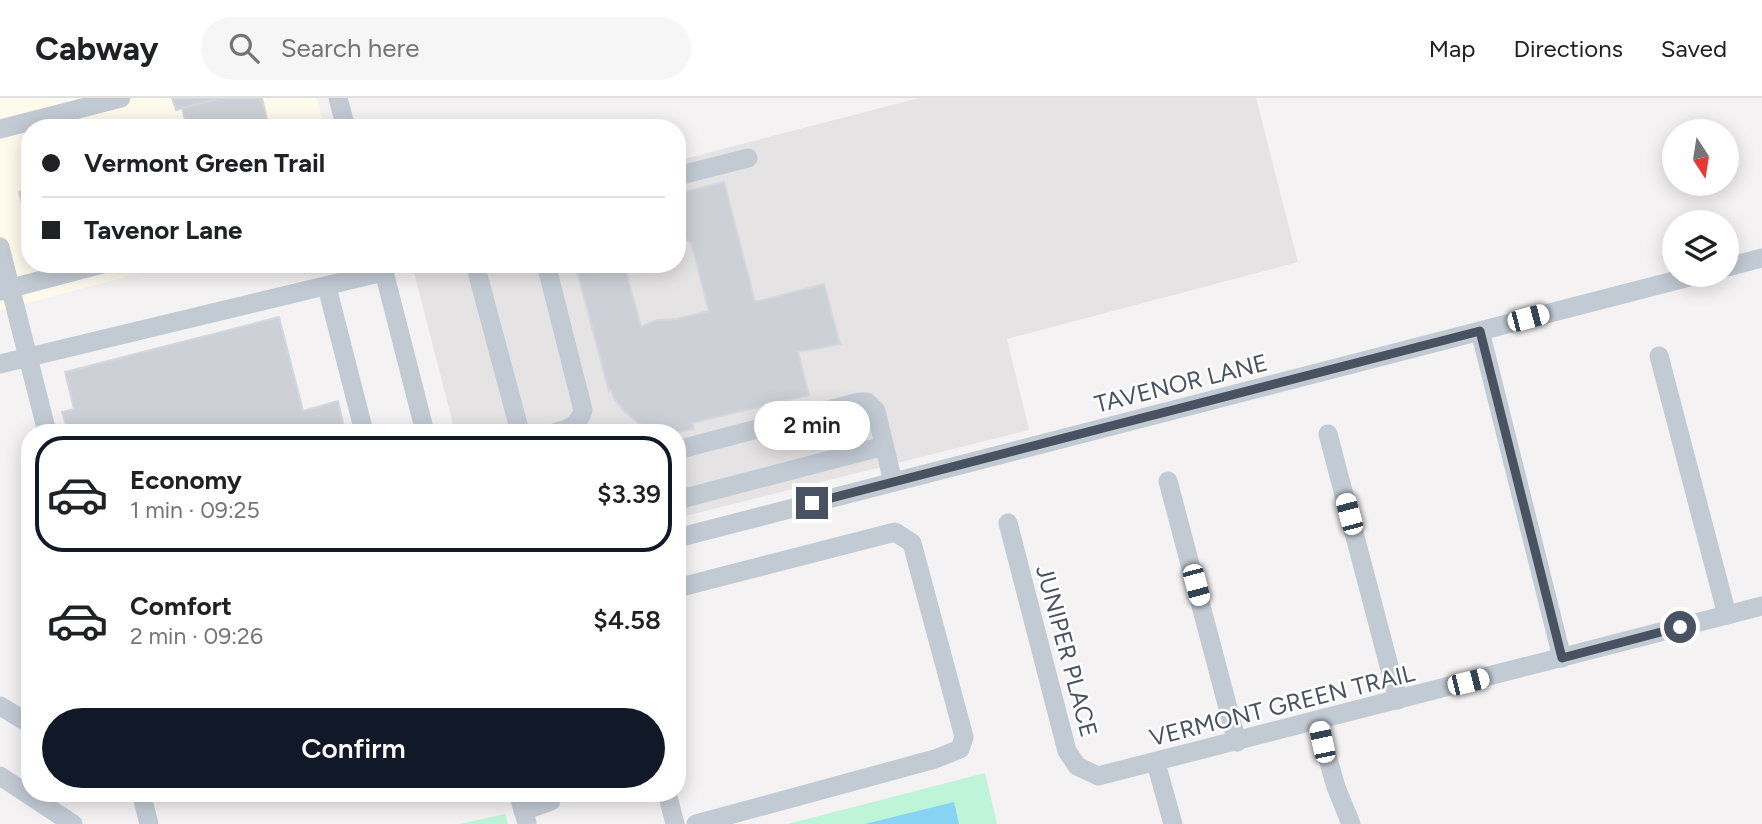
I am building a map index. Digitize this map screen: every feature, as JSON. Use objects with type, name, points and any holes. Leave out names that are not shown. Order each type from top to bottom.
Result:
[{"type":"street","points":[[39,119],[121,98]]},
{"type":"street","points":[[338,98],[344,119]]},
{"type":"street","points":[[0,129],[21,124]]},
{"type":"street","points":[[686,174],[748,158]]},
{"type":"street","points":[[0,247],[5,289],[45,424]]},
{"type":"street","points":[[1739,264],[1762,258]]},
{"type":"street","points":[[5,289],[67,273]]},
{"type":"street","points":[[0,364],[327,287],[368,273]]},
{"type":"street","points":[[384,273],[423,424]]},
{"type":"street","points":[[477,273],[518,424]]},
{"type":"street","points":[[549,273],[583,410],[576,424]]},
{"type":"street","name":"TAVENOR LANE","points":[[686,536],[1662,284]]},
{"type":"street","points":[[327,287],[362,424]]},
{"type":"street","points":[[1480,331],[1562,658]]},
{"type":"street","points":[[1659,356],[1727,615]]},
{"type":"street","points":[[686,448],[859,402],[872,405],[876,411],[894,482]]},
{"type":"street","points":[[1328,434],[1398,700]]},
{"type":"street","points":[[686,498],[884,446]]},
{"type":"street","points":[[1168,481],[1237,741]]},
{"type":"street","name":"JUNIPER PLACE","points":[[1008,523],[1067,751],[1077,766],[1098,776]]},
{"type":"street","points":[[686,586],[895,532],[912,543],[964,737],[960,749],[935,759],[695,824]]},
{"type":"street","name":"VERMONT GREEN TRAIL","points":[[1098,776],[1762,606]]},
{"type":"street","points":[[0,706],[21,719]]},
{"type":"street","points":[[1317,721],[1336,787],[1351,824]]},
{"type":"street","points":[[1156,763],[1173,824]]},
{"type":"street","points":[[0,776],[21,790]]},
{"type":"street","points":[[40,802],[73,824]]},
{"type":"street","points":[[145,802],[149,824]]},
{"type":"street","points":[[523,809],[548,802]]},
{"type":"street","points":[[669,802],[675,824]]},
{"type":"shaded area","points":[[0,98],[317,98],[322,119],[21,119],[21,273],[142,273],[0,310]]},
{"type":"shaded area","points":[[919,98],[1256,98],[1298,262],[1007,339],[1029,430],[686,516],[686,424],[453,424],[414,273],[686,273],[686,159]]},
{"type":"green space","points":[[985,773],[997,824],[788,824]]},
{"type":"green space","points":[[505,814],[508,824],[460,824]]},
{"type":"water","points":[[954,802],[959,824],[865,824]]},
{"type":"building","points":[[172,98],[222,98],[176,110]]},
{"type":"building","points":[[222,98],[262,98],[267,119],[185,119],[182,108]]},
{"type":"building","points":[[724,182],[755,302],[824,284],[840,344],[798,352],[809,395],[692,423],[694,429],[686,430],[686,424],[638,423],[615,400],[611,390],[609,391],[577,273],[626,273],[641,327],[657,320],[677,319],[709,311],[691,243],[686,240],[686,192]]},
{"type":"building","points":[[279,317],[303,411],[338,401],[343,424],[66,424],[62,412],[74,409],[65,372]]},
{"type":"route","points":[[812,503],[1480,331],[1562,658],[1680,627]]}]
